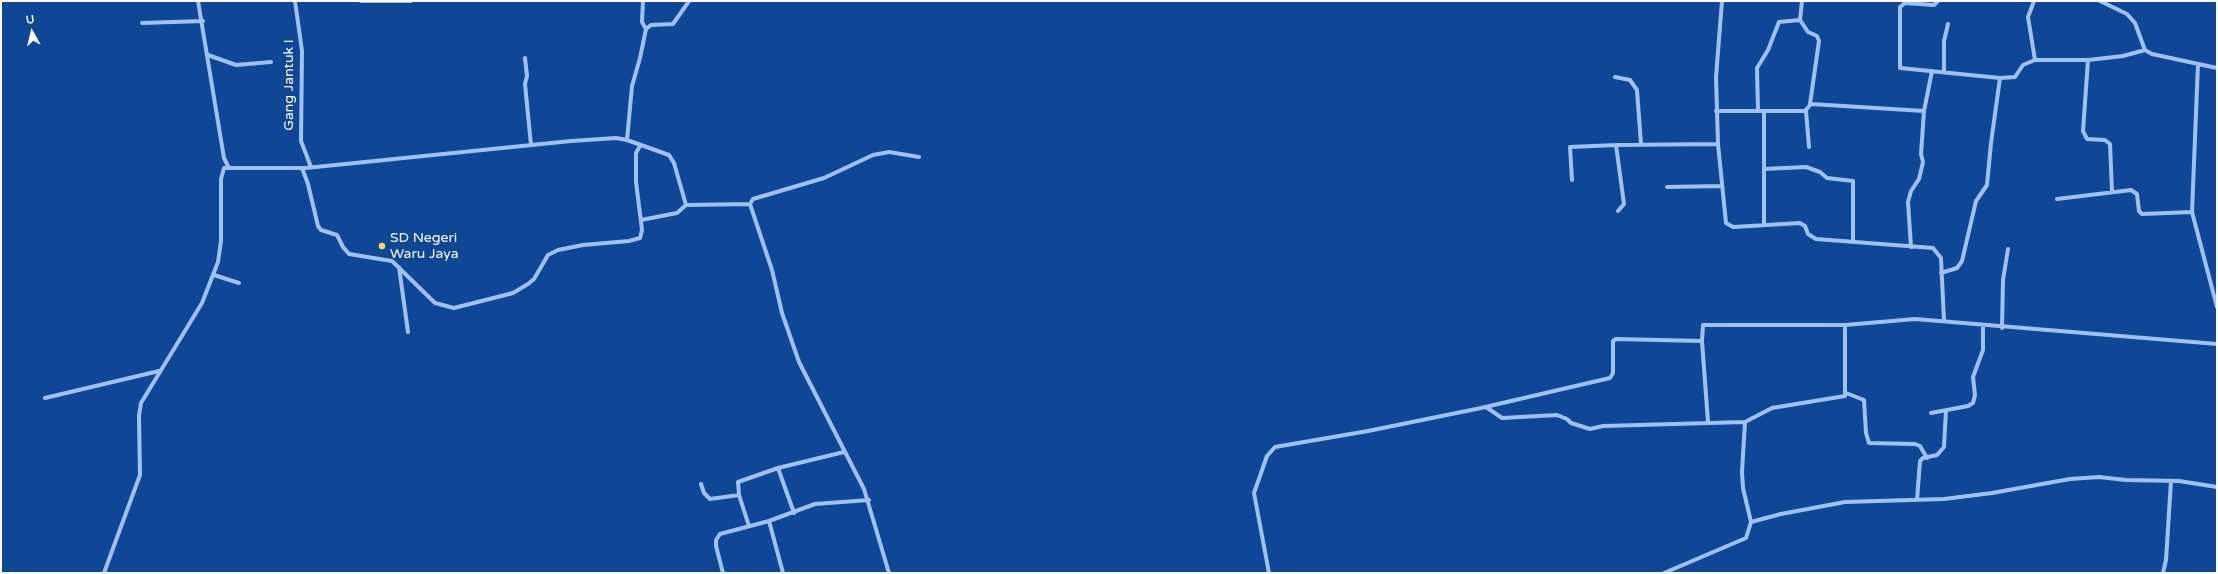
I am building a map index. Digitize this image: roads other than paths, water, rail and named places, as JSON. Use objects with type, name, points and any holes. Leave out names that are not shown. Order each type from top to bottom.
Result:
[{"type":"street","points":[[198,1],[203,21],[224,158],[229,168]]},
{"type":"street","name":"Gang Jantuk I","points":[[295,1],[302,51],[300,141],[311,167]]},
{"type":"street","points":[[361,1],[412,1]]},
{"type":"street","points":[[643,1],[642,22],[646,29]]},
{"type":"street","points":[[627,140],[632,86],[646,29],[651,25],[673,24],[689,1]]},
{"type":"street","points":[[1722,1],[1715,65],[1718,144],[1721,186],[1726,223],[1733,227],[1800,223],[1805,226],[1808,234],[1816,239],[1933,248],[1937,251],[1941,258],[1944,321]]},
{"type":"street","points":[[1802,1],[1800,20],[1808,32],[1817,36],[1819,41],[1810,104],[1806,111],[1809,147]]},
{"type":"street","points":[[1938,1],[1934,5],[1906,3],[1900,7],[1900,68],[2000,78],[2015,77],[2023,65],[2035,60],[2088,60],[2123,56],[2145,50]]},
{"type":"street","points":[[2034,1],[2028,17],[2035,60]]},
{"type":"street","points":[[2100,1],[2127,14],[2135,22],[2145,50],[2152,54],[2217,68]]},
{"type":"street","points":[[1758,111],[1757,68],[1768,50],[1779,22],[1800,20]]},
{"type":"street","points":[[142,23],[203,21]]},
{"type":"street","points":[[1944,72],[1944,41],[1948,24]]},
{"type":"street","points":[[208,55],[236,65],[271,62]]},
{"type":"street","points":[[525,58],[527,76],[525,84],[531,145]]},
{"type":"street","points":[[2088,60],[2083,131],[2087,139],[2105,140],[2110,144],[2112,191]]},
{"type":"street","points":[[2198,64],[2192,212],[2217,307]]},
{"type":"street","points":[[1911,246],[1908,202],[1911,191],[1919,179],[1923,162],[1921,154],[1924,112],[1932,71]]},
{"type":"street","points":[[1615,77],[1630,80],[1637,90],[1641,144]]},
{"type":"street","points":[[1941,272],[1957,268],[1962,261],[1976,200],[1987,185],[1990,143],[2000,78]]},
{"type":"street","points":[[1810,104],[1924,112]]},
{"type":"street","points":[[1716,111],[1806,111]]},
{"type":"street","points":[[1764,111],[1764,225]]},
{"type":"street","points":[[104,573],[140,475],[139,416],[141,403],[159,371],[192,321],[202,303],[214,275],[221,249],[221,175],[224,168],[302,168],[595,139],[627,140],[640,146],[664,153],[672,159],[686,205]]},
{"type":"street","points":[[1572,180],[1570,147],[1616,144],[1718,144]]},
{"type":"street","points":[[1616,144],[1624,204],[1618,211]]},
{"type":"street","points":[[302,168],[308,184],[319,228],[325,232],[337,235],[345,251],[350,254],[355,256],[388,259],[398,266],[426,296],[435,303],[454,308],[513,293],[534,278],[548,255],[558,250],[583,245],[638,239],[642,234],[636,182],[636,153],[640,146]]},
{"type":"street","points":[[750,204],[753,199],[829,176],[873,155],[889,152],[919,156]]},
{"type":"street","points":[[1764,168],[1806,168],[1820,172],[1827,178],[1854,181],[1853,242]]},
{"type":"street","points":[[1667,187],[1721,186]]},
{"type":"street","points":[[2057,199],[2112,191],[2134,191],[2137,194],[2139,211],[2142,214],[2192,212]]},
{"type":"street","points":[[641,220],[677,213],[686,205],[750,204]]},
{"type":"street","points":[[750,204],[772,270],[782,313],[799,362],[869,500],[889,573]]},
{"type":"street","points":[[2002,328],[2002,280],[2008,249]]},
{"type":"street","points":[[398,266],[408,332]]},
{"type":"street","points":[[214,275],[239,282]]},
{"type":"street","points":[[1708,422],[1702,341],[1703,325],[1845,325],[1915,319],[2002,328],[2217,344]]},
{"type":"street","points":[[1486,407],[1502,418],[1557,416],[1567,418],[1571,424],[1590,428],[1603,426],[1745,422],[1772,408],[1841,398],[1845,396],[1845,325]]},
{"type":"street","points":[[1931,414],[1968,406],[1973,403],[1975,395],[1973,377],[1983,350],[1983,325]]},
{"type":"street","points":[[1269,573],[1254,493],[1263,465],[1272,450],[1282,444],[1356,433],[1486,407],[1610,378],[1613,373],[1614,339],[1702,341]]},
{"type":"street","points":[[45,398],[159,371]]},
{"type":"street","points":[[1846,393],[1864,400],[1866,433],[1869,443],[1915,444],[1920,446],[1926,458]]},
{"type":"street","points":[[1917,500],[1919,464],[1921,459],[1940,453],[1944,447],[1946,410]]},
{"type":"street","points":[[1664,573],[1742,541],[1750,529],[1751,522],[1743,488],[1742,472],[1745,422]]},
{"type":"street","points":[[749,526],[739,495],[738,482],[778,468],[844,452]]},
{"type":"street","points":[[778,468],[794,513]]},
{"type":"street","points":[[1751,522],[1781,514],[1845,502],[1917,500],[1992,493],[2070,479],[2099,477],[2126,480],[2171,481],[2217,487]]},
{"type":"street","points":[[2163,573],[2166,560],[2171,481]]},
{"type":"street","points":[[701,484],[704,493],[710,498],[739,495]]},
{"type":"street","points":[[723,573],[716,540],[720,534],[769,521],[822,503],[869,500]]},
{"type":"street","points":[[769,521],[784,573]]},
{"type":"place","name":"SD Negeri Waru Jaya","points":[[382,246]]}]
